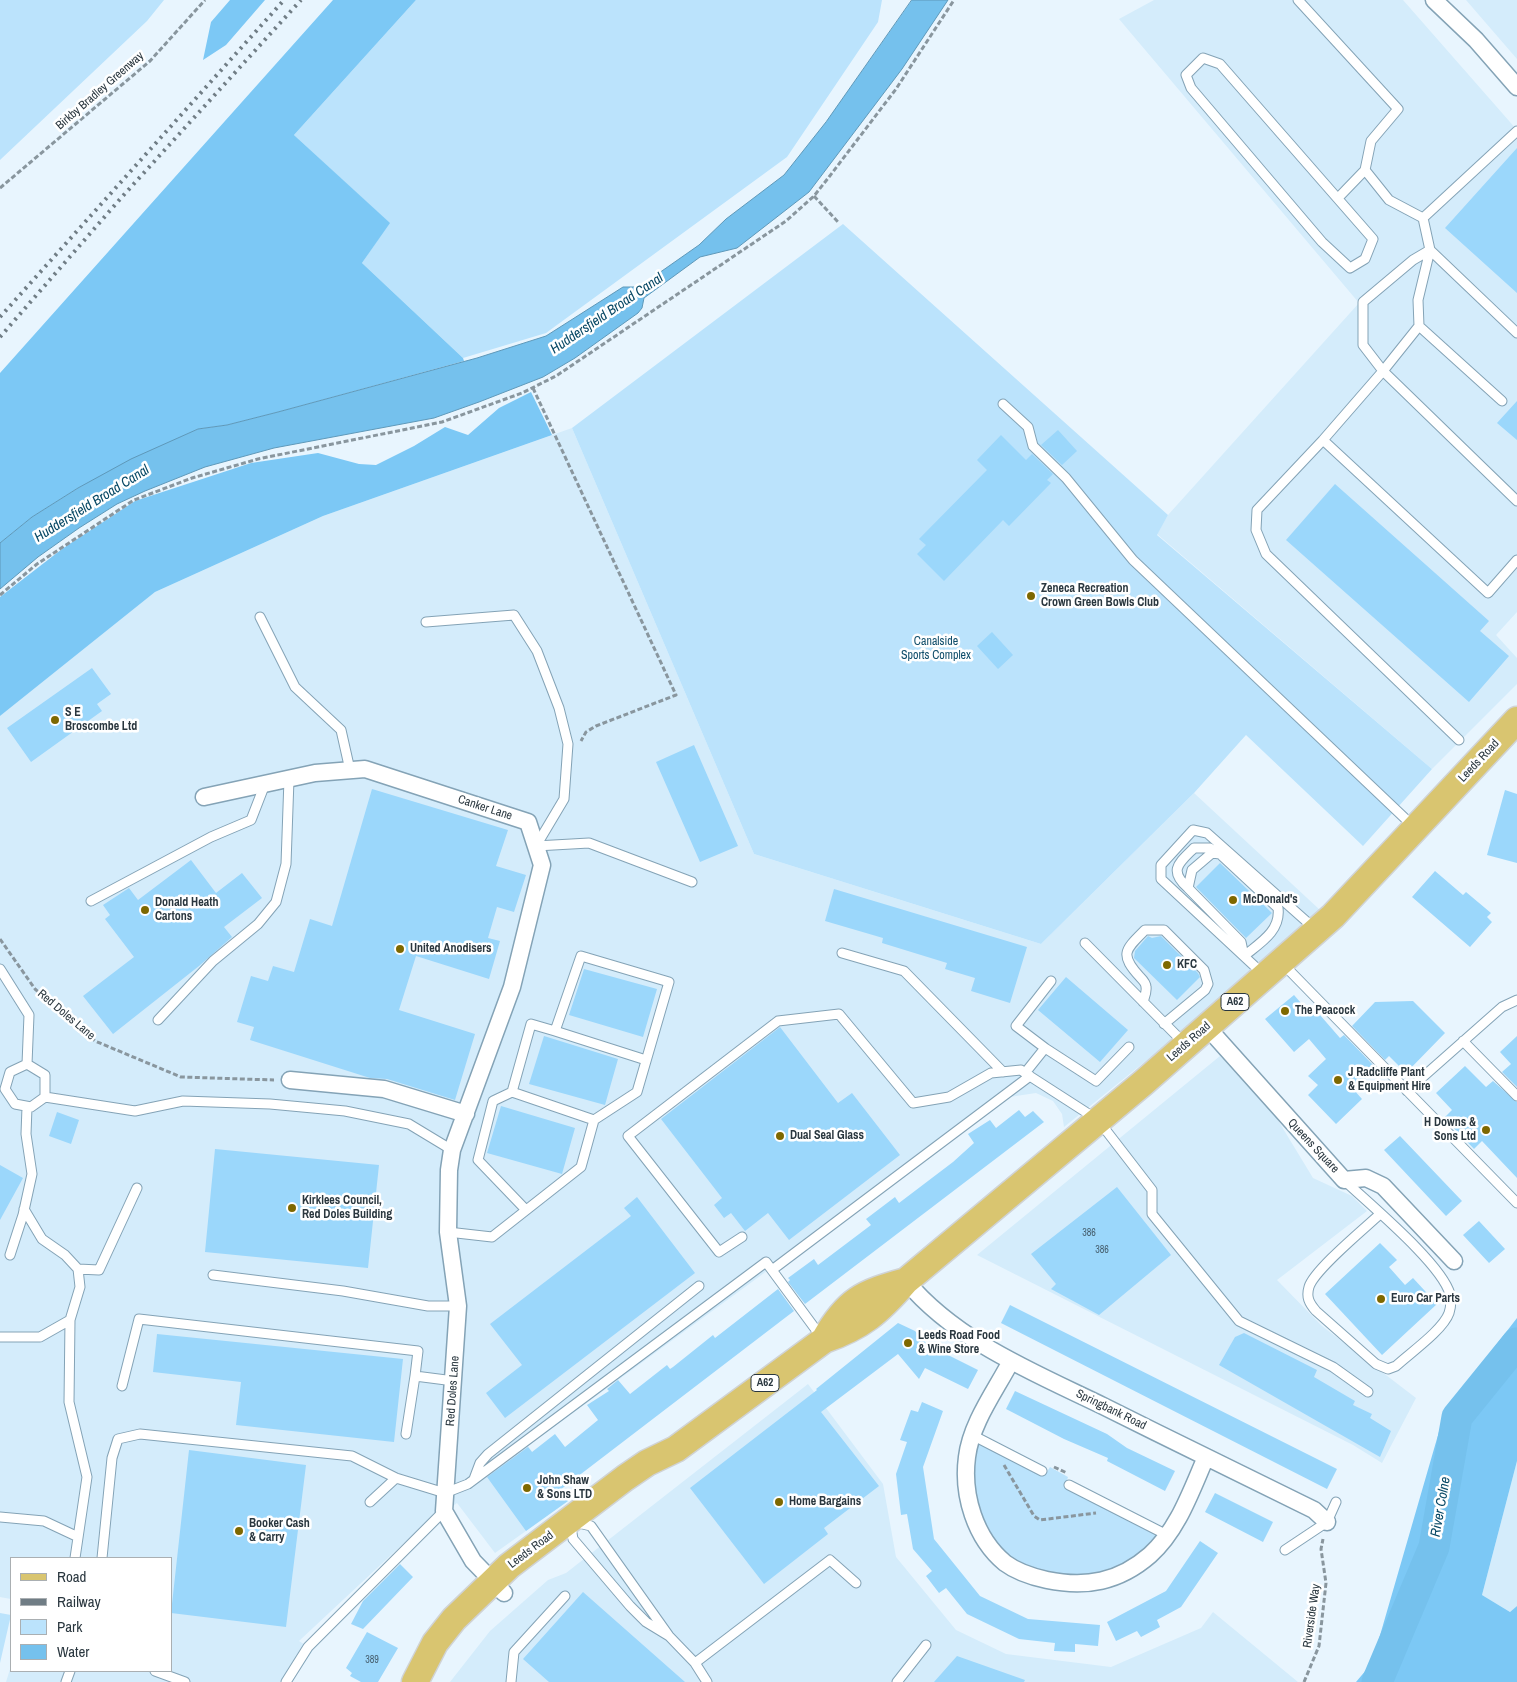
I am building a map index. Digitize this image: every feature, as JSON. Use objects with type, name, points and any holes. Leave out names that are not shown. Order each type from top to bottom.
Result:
[{"type":"main road","name":"Leeds Road","points":[[416,1682],[435,1643],[446,1630],[498,1587],[578,1529],[647,1463],[676,1449],[824,1340],[837,1316],[871,1290],[906,1281],[1207,1027],[1333,916],[1415,828],[1512,729]]},
{"type":"street","points":[[1434,0],[1476,40],[1517,87]]},
{"type":"street","name":"Canker Lane","points":[[204,797],[315,773],[365,769],[528,822],[542,864],[512,987],[452,1150],[450,1170]]},
{"type":"street","name":"Queens Square","points":[[1207,1027],[1344,1180],[1366,1178],[1383,1186],[1454,1261]]},
{"type":"street","points":[[290,1080],[384,1089],[466,1114]]},
{"type":"street","name":"Red Doles Lane","points":[[444,1511],[458,1306],[448,1232],[450,1170]]},
{"type":"street","name":"Springbank Road","points":[[906,1281],[924,1303],[948,1323],[1011,1361],[1314,1510],[1327,1522]]},
{"type":"street","points":[[1011,1361],[972,1435],[965,1478],[971,1510],[984,1538],[1006,1564],[1020,1571],[1033,1577],[1080,1585],[1102,1581],[1133,1568],[1151,1554],[1167,1535],[1182,1511],[1206,1457]]},
{"type":"street","points":[[444,1511],[474,1562],[498,1587]]},
{"type":"lane","points":[[1298,0],[1398,110],[1371,141],[1365,170],[1338,198]]},
{"type":"lane","points":[[1203,58],[1220,64],[1338,198],[1373,238],[1365,259],[1350,268],[1322,242],[1190,88],[1186,75],[1203,58]]},
{"type":"lane","points":[[1423,218],[1517,131]]},
{"type":"lane","points":[[1365,170],[1389,200],[1423,218],[1430,250],[1418,300],[1419,326],[1323,440],[1257,510],[1256,530],[1266,554],[1459,740]]},
{"type":"lane","points":[[1430,250],[1517,332]]},
{"type":"lane","points":[[1430,250],[1413,260],[1363,302],[1363,344],[1383,371],[1517,501]]},
{"type":"lane","points":[[1419,326],[1502,401]]},
{"type":"lane","points":[[1003,404],[1028,427],[1034,446],[1066,478],[1133,560],[1415,828]]},
{"type":"lane","points":[[1323,440],[1488,593],[1517,560]]},
{"type":"lane","points":[[426,622],[514,615],[537,651],[559,708],[568,744],[564,799],[536,846]]},
{"type":"lane","points":[[260,617],[295,687],[341,730],[350,770]]},
{"type":"lane","points":[[158,1020],[214,961],[258,924],[276,902],[286,864],[289,779]]},
{"type":"lane","points":[[91,901],[210,837],[251,820],[264,784]]},
{"type":"lane","points":[[1316,931],[1207,833],[1193,830],[1161,865],[1161,879],[1244,956],[1273,969],[1407,1091],[1517,1203]]},
{"type":"lane","points":[[536,846],[589,843],[692,882]]},
{"type":"lane","points":[[1244,956],[1241,942],[1179,880],[1177,871],[1180,863],[1194,848],[1210,848],[1220,854],[1278,908],[1296,912]]},
{"type":"lane","points":[[1188,888],[1192,870],[1207,856],[1220,854]]},
{"type":"lane","points":[[1244,956],[1276,927],[1279,917],[1278,908]]},
{"type":"lane","points":[[1143,1002],[1146,986],[1144,981],[1128,964],[1125,958],[1127,951],[1145,930],[1164,930],[1204,970],[1208,984],[1205,990],[1164,1024]]},
{"type":"lane","points":[[1085,943],[1186,1045]]},
{"type":"lane","points":[[842,953],[904,971],[1003,1072]]},
{"type":"lane","points":[[448,1232],[492,1236],[580,1167],[594,1120],[637,1092],[669,982],[581,956],[555,1031]]},
{"type":"lane","points":[[0,969],[29,1015],[26,1064]]},
{"type":"lane","points":[[1051,981],[1016,1026],[1045,1048],[1096,1081],[1129,1047]]},
{"type":"lane","points":[[1407,1091],[1502,1007],[1517,1000]]},
{"type":"lane","points":[[742,1237],[719,1252],[628,1136],[778,1021],[839,1014],[913,1103],[949,1097],[991,1073],[1020,1070],[1098,1120],[1152,1190],[1152,1214],[1239,1321],[1333,1367],[1368,1392]]},
{"type":"lane","points":[[512,1092],[532,1024],[646,1060]]},
{"type":"lane","points":[[1463,1041],[1517,1096]]},
{"type":"lane","points":[[772,1270],[1027,1075],[1045,1048]]},
{"type":"lane","points":[[26,1064],[10,1072],[2,1093],[14,1104],[32,1107],[45,1097],[135,1111],[182,1101],[270,1104],[345,1111],[409,1124],[452,1150]]},
{"type":"lane","points":[[26,1064],[45,1075],[45,1097]]},
{"type":"lane","points":[[526,1210],[478,1160],[493,1101],[512,1092],[594,1120]]},
{"type":"lane","points":[[10,1255],[32,1174],[26,1134],[27,1106]]},
{"type":"lane","points":[[1344,1180],[1380,1214],[1396,1226],[1434,1270],[1450,1294],[1449,1314],[1442,1324],[1396,1366],[1388,1369],[1376,1364],[1316,1311],[1308,1303],[1307,1294],[1314,1276],[1380,1214]]},
{"type":"lane","points":[[78,1269],[99,1270],[137,1188]]},
{"type":"lane","points":[[24,1209],[42,1239],[65,1255],[78,1269],[80,1288],[70,1320],[69,1402],[87,1477],[76,1536],[75,1557]]},
{"type":"lane","points":[[102,1557],[112,1458],[118,1438],[124,1436],[140,1434],[352,1456],[396,1478],[445,1493],[468,1484],[766,1262],[824,1340]]},
{"type":"lane","points":[[213,1275],[342,1291],[428,1306],[458,1306]]},
{"type":"lane","points":[[474,1479],[480,1463],[488,1454],[699,1286]]},
{"type":"lane","points":[[122,1386],[139,1318],[418,1351],[406,1434]]},
{"type":"lane","points":[[0,1337],[40,1337],[70,1320]]},
{"type":"lane","points":[[415,1376],[454,1381]]},
{"type":"lane","points":[[972,1435],[1042,1471]]},
{"type":"lane","points":[[370,1502],[396,1478]]},
{"type":"lane","points":[[1069,1485],[1167,1535]]},
{"type":"lane","points":[[1285,1550],[1327,1522],[1336,1502]]},
{"type":"lane","points":[[286,1682],[308,1647],[444,1511]]},
{"type":"lane","points":[[0,1518],[44,1521],[76,1536]]},
{"type":"lane","points":[[578,1529],[694,1663],[707,1682]]},
{"type":"lane","points":[[578,1529],[630,1606],[646,1622],[669,1636]]},
{"type":"lane","points":[[694,1663],[830,1560],[856,1583]]},
{"type":"lane","points":[[511,1682],[514,1652],[565,1596]]},
{"type":"lane","points":[[897,1682],[926,1645]]},
{"type":"lane","points":[[158,1672],[185,1682]]},
{"type":"path","name":"Birkby Bradley Greenway","points":[[0,188],[150,61],[205,0]]},
{"type":"path","points":[[0,595],[37,564],[134,500],[192,478],[258,459],[442,422],[532,388],[593,353],[786,221],[814,196],[896,88],[954,0]]},
{"type":"path","points":[[814,196],[838,222]]},
{"type":"path","points":[[532,388],[676,695],[596,726],[586,732],[578,746]]},
{"type":"path","name":"Red Doles Lane","points":[[0,939],[35,989],[95,1041],[181,1077],[290,1080]]},
{"type":"path","points":[[999,1449],[998,1456],[1034,1516],[1040,1520],[1095,1514],[1105,1503]]},
{"type":"path","points":[[1042,1471],[1047,1463],[1073,1476],[1069,1485]]},
{"type":"path","name":"Riverside Way","points":[[1304,1682],[1319,1646],[1326,1583],[1321,1548],[1327,1522]]},
{"type":"shaded area","points":[[230,0],[265,0],[226,45],[203,60],[211,22]]},
{"type":"shaded area","points":[[333,0],[416,0],[294,135],[390,223],[362,263],[464,361],[278,412],[227,425],[198,429],[78,488],[32,517],[0,543],[0,373]]},
{"type":"shaded area","points":[[1154,0],[1403,0],[1517,130],[1517,612],[1496,635],[1517,658],[1517,684],[1432,769],[1157,534],[1168,515],[1359,303],[1119,19]]},
{"type":"shaded area","points":[[1466,0],[1517,0],[1517,59]]},
{"type":"shaded area","points":[[531,392],[552,435],[323,516],[155,592],[0,716],[0,597],[62,549],[135,501],[251,463],[318,453],[359,464],[376,465],[414,446],[445,427],[468,435],[499,408]]},
{"type":"shaded area","points":[[572,428],[754,854],[1041,944],[1194,793],[1320,910],[1157,1052],[1064,1127],[1062,1114],[1053,1101],[1036,1093],[1003,1098],[528,1446],[568,1501],[495,1553],[457,1503],[405,1542],[299,1641],[313,1650],[292,1682],[6,1682],[10,1669],[10,1672],[172,1672],[172,1557],[10,1557],[10,1599],[0,1597],[0,716],[155,592],[323,516]]},
{"type":"shaded area","points":[[1220,1056],[1276,1117],[1313,1178],[1352,1196],[1367,1211],[1277,1280],[1322,1326],[1416,1398],[1382,1463],[1353,1445],[977,1255]]},
{"type":"shaded area","points":[[1517,1318],[1517,1461],[1482,1595],[1510,1612],[1517,1606],[1517,1682],[1356,1682],[1372,1663],[1445,1411]]},
{"type":"shaded area","points":[[808,1384],[883,1484],[896,1557],[956,1630],[1006,1654],[1111,1667],[1201,1628],[1213,1612],[1298,1682],[450,1682],[490,1631],[548,1580],[566,1573]]},
{"type":"shaded area","points":[[1517,1461],[1517,1606],[1510,1612],[1482,1595]]},
{"type":"green space","points":[[0,0],[164,0],[147,21],[0,160]]},
{"type":"green space","points":[[416,0],[882,0],[878,22],[787,157],[546,333],[463,358],[362,263],[389,223],[294,135]]},
{"type":"green space","name":"Canalside Sports Complex","points":[[843,224],[1168,515],[1157,535],[1432,769],[1363,846],[1246,735],[1194,793],[1041,944],[754,854],[572,428]]},
{"type":"green space","points":[[973,1439],[1045,1475],[1050,1467],[1068,1477],[1065,1486],[1160,1537],[1149,1550],[1103,1577],[1056,1578],[1007,1560],[975,1510]]},
{"type":"green space","points":[[0,1613],[10,1615],[10,1619],[0,1663]]},
{"type":"water","name":"Huddersfield Broad Canal","points":[[912,0],[948,0],[902,69],[809,192],[737,248],[700,257],[644,298],[642,308],[638,313],[575,358],[543,377],[434,418],[274,448],[205,467],[145,491],[117,504],[79,528],[38,557],[0,589],[0,543],[32,517],[78,488],[131,459],[198,429],[227,425],[278,412],[477,358],[546,336],[623,287],[639,287],[699,245],[726,219],[784,175],[826,122]]},
{"type":"building","points":[[1517,148],[1517,293],[1445,228]]},
{"type":"building","points":[[1517,401],[1517,440],[1497,423]]},
{"type":"building","points":[[1058,430],[1077,451],[1062,465],[1041,445]]},
{"type":"building","points":[[1001,435],[1026,460],[1032,454],[1053,474],[1047,480],[1051,483],[1009,526],[1003,520],[944,581],[917,554],[926,545],[919,539],[987,470],[977,460]]},
{"type":"building","points":[[1335,484],[1489,621],[1480,631],[1509,656],[1469,702],[1286,540]]},
{"type":"building","points":[[992,632],[1013,655],[998,669],[977,646]]},
{"type":"building","name":"S E Broscombe Ltd","points":[[92,668],[111,694],[97,704],[102,711],[31,762],[7,728]]},
{"type":"building","points":[[694,745],[738,846],[700,862],[656,762]]},
{"type":"building","name":"United Anodisers","points":[[372,789],[508,830],[496,866],[526,875],[514,912],[497,907],[488,938],[500,941],[489,979],[416,956],[399,1010],[475,1034],[455,1100],[387,1079],[370,1078],[250,1040],[254,1027],[237,1022],[251,976],[268,981],[273,966],[294,972],[310,919],[332,926]]},
{"type":"building","points":[[1505,790],[1517,794],[1517,863],[1487,855]]},
{"type":"building","points":[[191,860],[216,893],[242,873],[262,898],[224,927],[232,937],[199,966],[113,1034],[83,996],[134,957],[105,919],[110,915],[103,905],[129,888],[138,900]]},
{"type":"building","name":"McDonald's","points":[[1220,863],[1272,913],[1246,938],[1196,887]]},
{"type":"building","points":[[1435,871],[1463,895],[1466,892],[1491,913],[1487,917],[1492,922],[1470,947],[1412,897]]},
{"type":"building","points":[[834,889],[1027,947],[1010,1003],[971,991],[975,978],[945,969],[947,963],[882,943],[883,938],[825,921]]},
{"type":"building","name":"KFC","points":[[1148,936],[1152,938],[1161,936],[1200,977],[1177,1000],[1134,958],[1135,951]]},
{"type":"building","points":[[584,969],[657,989],[643,1037],[569,1015]]},
{"type":"building","points":[[1066,977],[1128,1030],[1100,1062],[1038,1010]]},
{"type":"building","points":[[1294,995],[1308,1011],[1313,1007],[1340,1038],[1344,1035],[1376,1068],[1354,1090],[1362,1099],[1336,1124],[1308,1095],[1318,1085],[1308,1076],[1326,1059],[1309,1039],[1294,1052],[1265,1019]]},
{"type":"building","points":[[1413,1001],[1445,1033],[1406,1073],[1389,1056],[1385,1060],[1352,1026],[1375,1002]]},
{"type":"building","name":"Dual Seal Glass","points":[[780,1027],[838,1103],[852,1093],[900,1155],[789,1240],[768,1213],[745,1231],[731,1213],[724,1218],[714,1205],[722,1198],[661,1119]]},
{"type":"building","points":[[544,1036],[618,1059],[605,1105],[529,1084]]},
{"type":"building","points":[[1517,1036],[1517,1087],[1502,1072],[1511,1064],[1500,1052]]},
{"type":"building","name":"H Downs & Sons Ltd","points":[[1465,1066],[1486,1087],[1493,1081],[1517,1102],[1517,1178],[1482,1141],[1474,1149],[1444,1118],[1452,1110],[1436,1093]]},
{"type":"building","points":[[501,1106],[575,1128],[562,1174],[487,1153]]},
{"type":"building","points":[[1019,1110],[1025,1117],[1033,1111],[1044,1122],[805,1304],[788,1282],[790,1280],[788,1278],[814,1259],[818,1265],[871,1225],[866,1219],[895,1197],[899,1203],[953,1162],[974,1143],[968,1134],[990,1120],[996,1128]]},
{"type":"building","points":[[57,1112],[79,1120],[71,1144],[49,1136]]},
{"type":"building","points":[[1400,1136],[1462,1201],[1446,1216],[1384,1150]]},
{"type":"building","name":"Kirklees Council, Red Doles Building","points":[[215,1149],[379,1165],[368,1268],[205,1252]]},
{"type":"building","points":[[0,1165],[23,1178],[0,1220]]},
{"type":"building","points":[[1117,1187],[1171,1255],[1099,1315],[1051,1289],[1056,1284],[1031,1254]]},
{"type":"building","points":[[637,1197],[695,1273],[505,1418],[486,1393],[522,1365],[490,1324],[631,1216],[624,1208]]},
{"type":"building","points":[[1479,1221],[1505,1249],[1489,1263],[1463,1235]]},
{"type":"building","name":"Euro Car Parts","points":[[1380,1243],[1397,1260],[1389,1267],[1405,1285],[1413,1278],[1437,1304],[1382,1355],[1325,1294]]},
{"type":"building","points":[[778,1289],[794,1311],[560,1490],[568,1501],[526,1531],[487,1477],[528,1447],[532,1452],[555,1434],[565,1447],[598,1420],[587,1405],[609,1391],[607,1389],[618,1380],[630,1394],[667,1365],[670,1369],[713,1335],[715,1338]]},
{"type":"building","points":[[1010,1305],[1337,1469],[1327,1489],[1001,1323]]},
{"type":"building","name":"Home Bargains","points":[[898,1323],[915,1331],[928,1345],[978,1370],[968,1389],[925,1368],[919,1379],[898,1354],[821,1412],[879,1486],[824,1528],[828,1534],[764,1584],[690,1488],[817,1390]]},
{"type":"building","points":[[1244,1333],[1317,1370],[1314,1377],[1355,1401],[1353,1405],[1372,1414],[1370,1418],[1391,1431],[1380,1457],[1219,1365],[1235,1337]]},
{"type":"building","points":[[157,1334],[403,1359],[394,1442],[236,1425],[241,1382],[153,1372]]},
{"type":"building","points":[[1015,1391],[1107,1434],[1127,1448],[1175,1471],[1165,1491],[1107,1461],[1108,1458],[1064,1439],[1006,1409]]},
{"type":"building","points":[[922,1402],[943,1411],[923,1467],[934,1539],[980,1596],[1028,1619],[1100,1625],[1098,1646],[1075,1644],[1075,1652],[1054,1651],[1055,1643],[1019,1639],[967,1614],[946,1588],[939,1593],[926,1576],[932,1571],[913,1549],[907,1514],[901,1515],[896,1474],[907,1442],[900,1440],[911,1410],[918,1412]]},
{"type":"building","name":"Booker Cash & Carry","points":[[189,1450],[306,1465],[286,1627],[172,1613]]},
{"type":"building","points":[[1215,1493],[1273,1522],[1263,1542],[1205,1512]]},
{"type":"building","points":[[1200,1541],[1218,1553],[1181,1607],[1157,1620],[1160,1627],[1141,1637],[1137,1631],[1116,1641],[1107,1622],[1166,1591]]},
{"type":"building","points":[[400,1564],[413,1577],[363,1629],[351,1624],[363,1601]]},
{"type":"building","points":[[583,1592],[685,1682],[549,1682],[523,1659]]},
{"type":"building","points":[[367,1632],[398,1648],[378,1682],[361,1682],[350,1676],[352,1673],[346,1668]]},
{"type":"building","points":[[957,1656],[1025,1680],[1024,1682],[934,1682]]},
{"type":"waterway","name":"River Colne","points":[[1377,1682],[1434,1547],[1457,1417],[1517,1343]]},
{"type":"railway","points":[[0,317],[284,0]]},
{"type":"railway","points":[[0,337],[121,198],[301,0]]},
{"type":"place","name":"Zeneca Recreation Crown Green Bowls Club","points":[[1031,596]]},
{"type":"place","name":"S E Broscombe Ltd","points":[[55,720]]},
{"type":"place","name":"McDonald's","points":[[1233,900]]},
{"type":"place","name":"Donald Heath Cartons","points":[[145,910]]},
{"type":"place","name":"United Anodisers","points":[[400,949]]},
{"type":"place","name":"KFC","points":[[1167,965]]},
{"type":"place","name":"The Peacock","points":[[1285,1011]]},
{"type":"place","name":"J Radcliffe Plant & Equipment Hire","points":[[1338,1080]]},
{"type":"place","name":"H Downs & Sons Ltd","points":[[1486,1130]]},
{"type":"place","name":"Dual Seal Glass","points":[[780,1136]]},
{"type":"place","name":"Kirklees Council, Red Doles Building","points":[[292,1208]]},
{"type":"place","name":"Euro Car Parts","points":[[1381,1299]]},
{"type":"place","name":"Leeds Road Food & Wine Store","points":[[908,1343]]},
{"type":"place","name":"John Shaw & Sons LTD","points":[[527,1488]]},
{"type":"place","name":"Home Bargains","points":[[779,1502]]},
{"type":"place","name":"Booker Cash & Carry","points":[[239,1531]]}]
